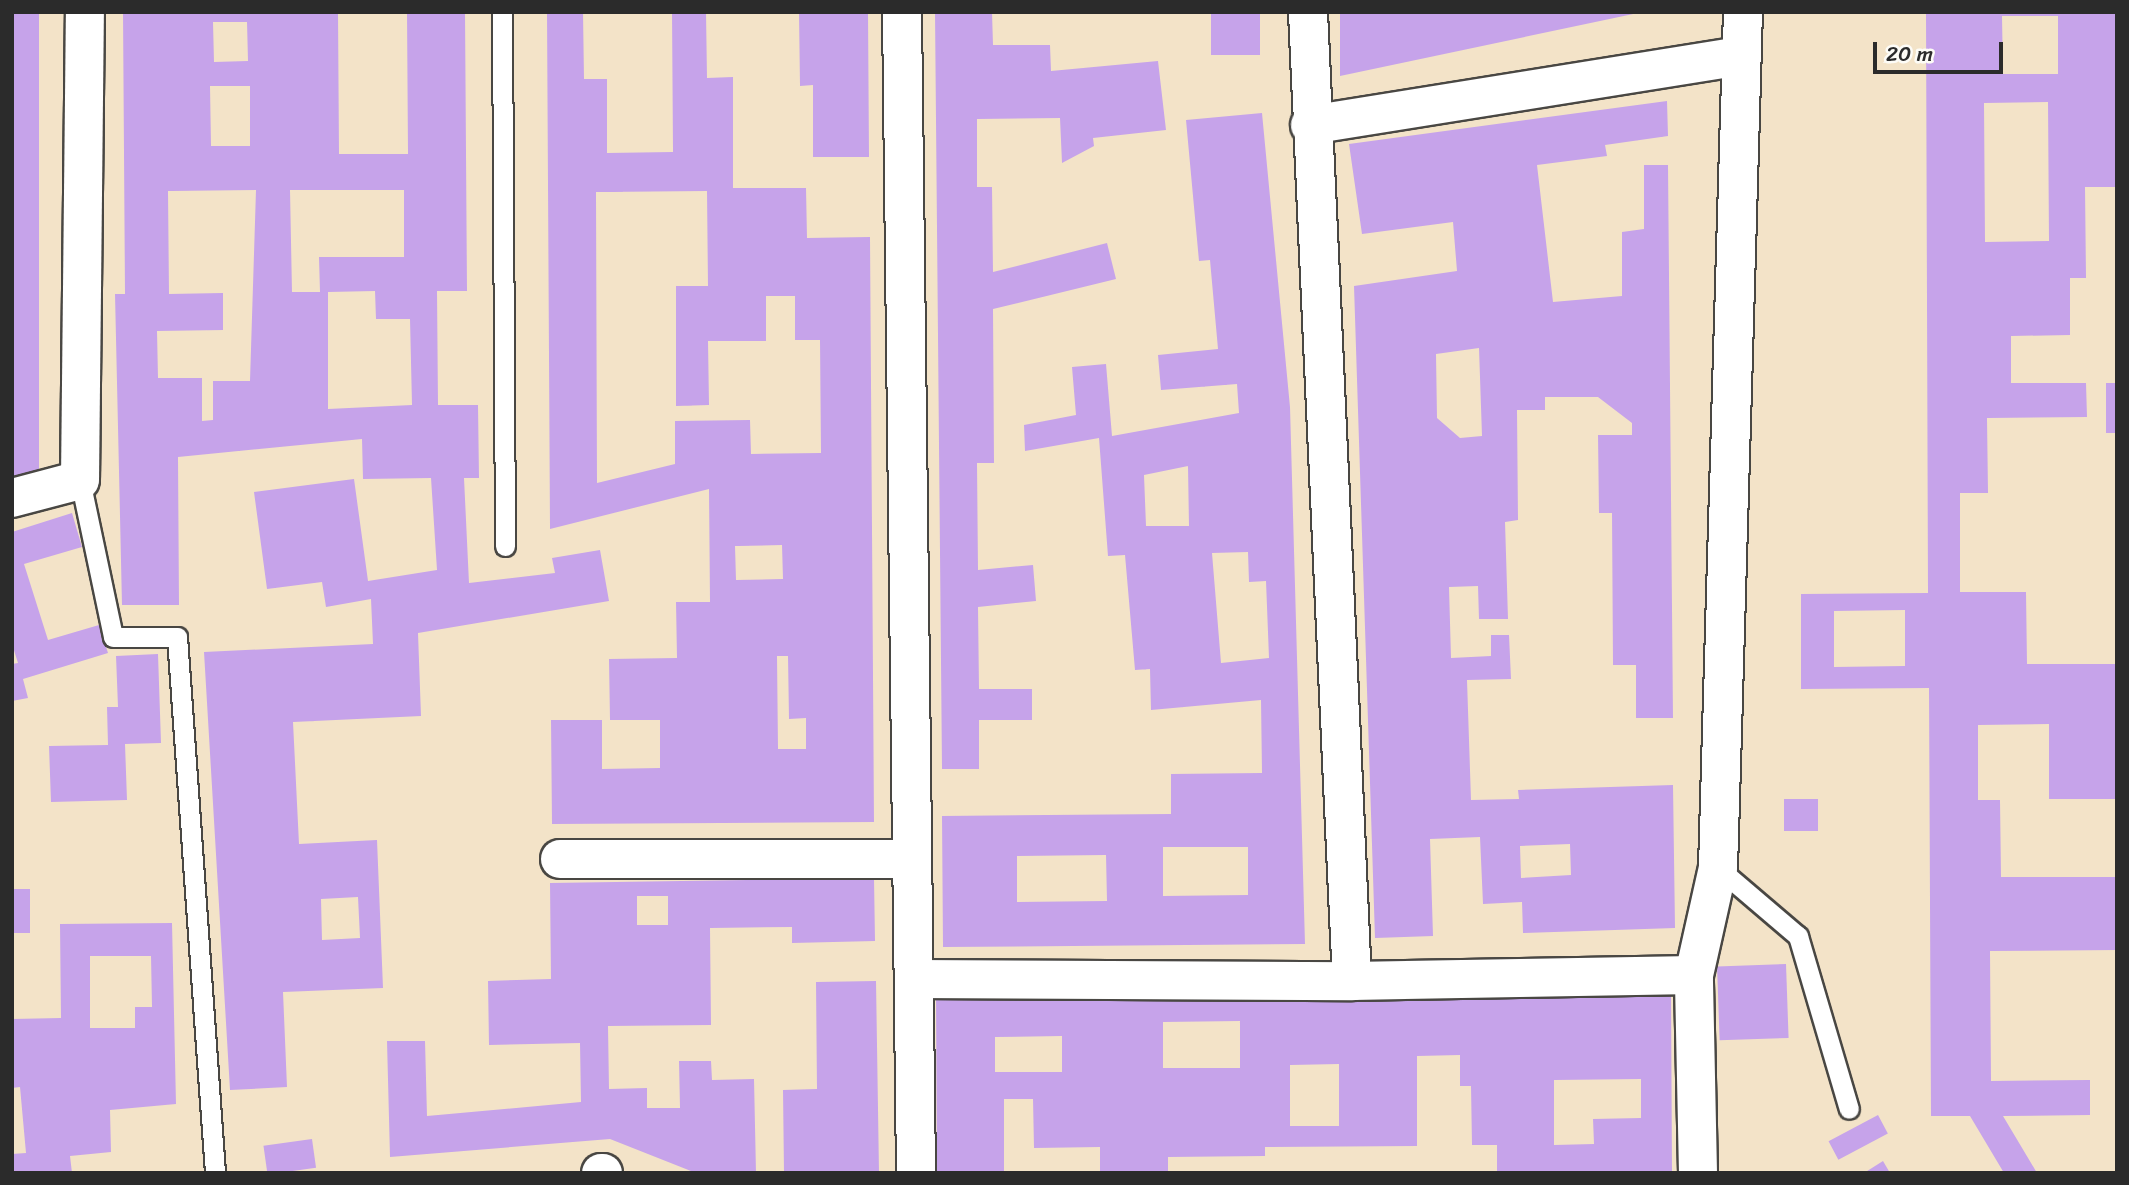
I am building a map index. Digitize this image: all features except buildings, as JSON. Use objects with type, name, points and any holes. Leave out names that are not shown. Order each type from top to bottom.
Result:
[{"type":"street","points":[[12,498],[80,480],[85,12]]},
{"type":"street","points":[[902,12],[916,1173]]},
{"type":"street","points":[[1308,12],[1310,125],[1352,981]]},
{"type":"street","points":[[1698,1173],[1694,975],[1718,867],[1743,12]]},
{"type":"street","points":[[1310,125],[1742,56]]},
{"type":"street","points":[[560,859],[912,859]]},
{"type":"street","points":[[914,979],[1352,981],[1694,975]]},
{"type":"lane","points":[[502,12],[505,546]]},
{"type":"lane","points":[[80,480],[113,637],[177,637],[215,1173]]},
{"type":"lane","points":[[1718,867],[1798,936],[1849,1109]]}]
